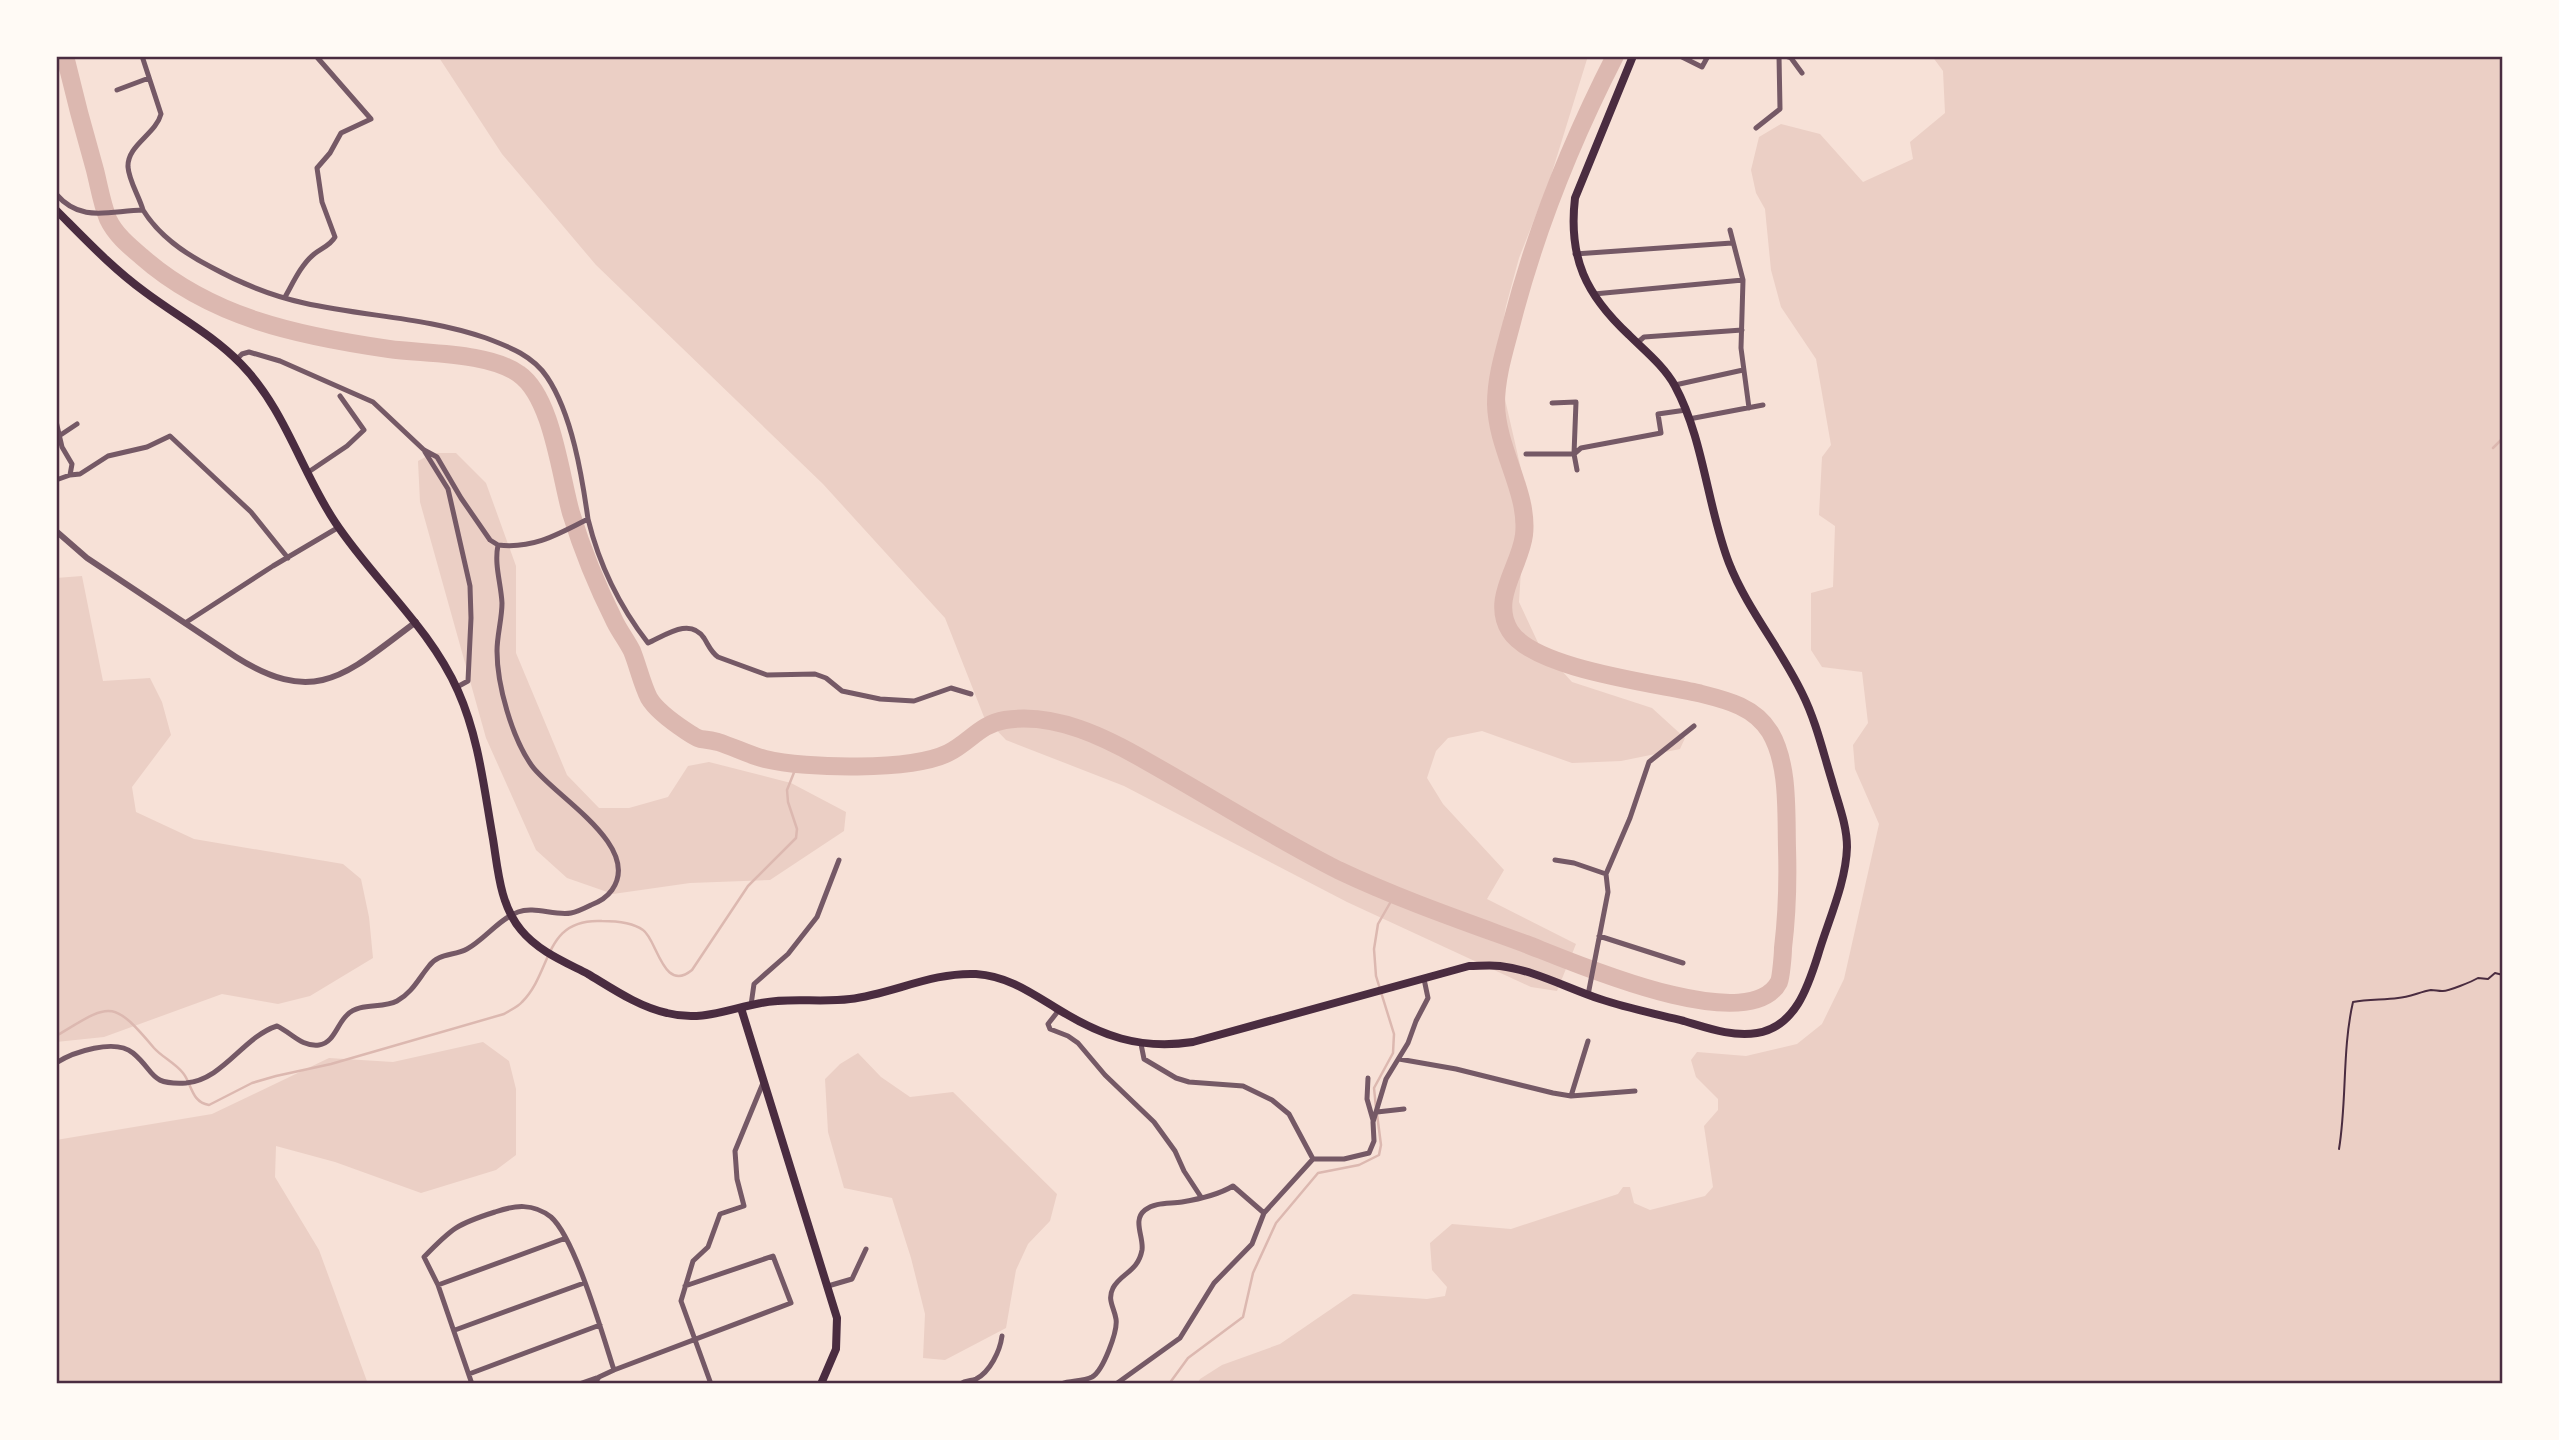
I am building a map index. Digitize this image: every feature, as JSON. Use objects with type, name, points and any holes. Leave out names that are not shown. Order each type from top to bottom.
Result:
[{"type":"main road","points":[[56,210],[116,269],[237,359],[257,382],[275,408],[307,473],[338,527],[436,650],[457,687],[478,750],[500,881],[511,916],[520,930],[538,946],[654,1010],[692,1017],[713,1015],[772,1001],[852,999],[937,978],[969,974],[1013,982],[1101,1031],[1141,1044],[1193,1042],[1469,966],[1501,966],[1530,973],[1588,995],[1736,1035],[1760,1033],[1780,1024],[1795,1010],[1808,987],[1843,871],[1847,848],[1845,828],[1812,716],[1801,691],[1731,568],[1719,536],[1688,414],[1675,385],[1661,367],[1612,319],[1594,294],[1575,254],[1572,222],[1576,198],[1633,56]]},
{"type":"main road","points":[[741,1008],[837,1318],[838,1332],[833,1361],[821,1384]]},
{"type":"street","points":[[142,56],[161,114],[158,124],[134,150],[128,162],[143,210],[161,234],[196,260],[229,277],[285,297],[337,309],[451,326],[506,345],[525,355],[548,378],[566,418],[587,520],[597,551],[619,598],[648,643],[683,627],[691,627],[702,635],[712,653],[718,657],[767,675],[815,674],[826,678],[842,691],[896,701],[914,701],[951,688],[971,694]]},
{"type":"street","points":[[285,297],[303,266],[335,237],[322,202],[317,168],[330,153],[341,133],[371,119],[316,56]]},
{"type":"street","points":[[1679,56],[1702,67],[1708,56]]},
{"type":"street","points":[[1756,128],[1780,109],[1779,56]]},
{"type":"street","points":[[1785,56],[1791,58],[1802,74]]},
{"type":"street","points":[[117,90],[149,78]]},
{"type":"street","points":[[56,194],[72,208],[83,213],[143,210]]},
{"type":"street","points":[[1730,230],[1743,280],[1743,370],[1749,408]]},
{"type":"street","points":[[1575,254],[1732,243]]},
{"type":"street","points":[[1594,294],[1743,280]]},
{"type":"street","points":[[1637,343],[1644,337],[1742,330]]},
{"type":"street","points":[[237,359],[245,353],[259,355],[361,395],[381,408],[424,450],[448,489],[470,586],[468,681],[457,687]]},
{"type":"street","points":[[1675,385],[1743,370]]},
{"type":"street","points":[[307,473],[347,446],[363,431],[340,396]]},
{"type":"street","points":[[1552,403],[1576,402],[1574,454],[1577,470]]},
{"type":"street","points":[[1526,454],[1574,454],[1581,448],[1661,433],[1658,414],[1688,414],[1763,405]]},
{"type":"street","points":[[56,421],[62,447],[72,464],[70,475]]},
{"type":"street","points":[[58,436],[77,424]]},
{"type":"street","points":[[56,480],[80,474],[108,456],[147,447],[170,436],[251,512],[288,558]]},
{"type":"street","points":[[424,450],[437,457],[490,540],[498,545],[531,545],[587,520]]},
{"type":"street","points":[[186,623],[338,527]]},
{"type":"street","points":[[56,531],[72,548],[186,623],[269,676],[291,682],[306,683],[342,675],[416,622]]},
{"type":"street","points":[[56,1063],[75,1053],[120,1046],[132,1052],[159,1081],[184,1083],[205,1077],[254,1039],[277,1026],[302,1043],[323,1044],[330,1039],[347,1014],[399,1000],[416,984],[435,959],[465,950],[511,916],[521,911],[571,913],[600,901],[611,891],[617,881],[616,855],[593,824],[539,775],[515,734],[498,660],[502,606],[496,563],[498,545]]},
{"type":"street","points":[[1588,995],[1608,892],[1606,874],[1630,818],[1649,762],[1693,726]]},
{"type":"street","points":[[751,1005],[754,984],[788,954],[817,916],[839,860]]},
{"type":"street","points":[[1555,860],[1574,863],[1606,874]]},
{"type":"street","points":[[1599,938],[1683,963]]},
{"type":"street","points":[[1373,1122],[1386,1079],[1399,1059],[1428,998],[1424,979]]},
{"type":"street","points":[[1059,1010],[1048,1024],[1050,1029],[1078,1043],[1105,1075],[1154,1122],[1175,1151],[1201,1197]]},
{"type":"street","points":[[1571,1096],[1588,1041]]},
{"type":"street","points":[[1141,1044],[1144,1059],[1176,1078],[1189,1082],[1243,1086],[1272,1101],[1289,1114],[1312,1158]]},
{"type":"street","points":[[1399,1059],[1456,1069],[1571,1096],[1634,1091]]},
{"type":"street","points":[[1312,1158],[1344,1159],[1369,1153],[1374,1141],[1373,1122],[1367,1099],[1368,1078]]},
{"type":"street","points":[[711,1384],[681,1301],[693,1261],[708,1247],[720,1214],[744,1206],[737,1180],[735,1151],[764,1080]]},
{"type":"street","points":[[1377,1112],[1404,1109]]},
{"type":"street","points":[[1116,1384],[1180,1338],[1214,1283],[1252,1244],[1264,1213],[1312,1158]]},
{"type":"street","points":[[1060,1384],[1095,1376],[1102,1367],[1117,1325],[1110,1300],[1114,1286],[1133,1270],[1139,1260],[1143,1248],[1138,1220],[1144,1210],[1159,1204],[1184,1202],[1219,1194],[1233,1186],[1264,1213]]},
{"type":"street","points":[[472,1384],[438,1285],[424,1257],[450,1230],[465,1221],[511,1206],[534,1208],[549,1216],[566,1238],[600,1325],[614,1370]]},
{"type":"street","points":[[438,1285],[566,1238]]},
{"type":"street","points":[[828,1286],[852,1279],[866,1249]]},
{"type":"street","points":[[579,1384],[791,1304],[773,1256],[685,1286]]},
{"type":"street","points":[[455,1330],[584,1283]]},
{"type":"street","points":[[469,1374],[600,1325]]},
{"type":"street","points":[[960,1384],[978,1378],[992,1363],[1001,1347],[1002,1336]]},
{"type":"street","points":[[594,1384],[598,1377]]},
{"type":"path","points":[[2339,1149],[2349,1021],[2353,1002],[2399,998],[2435,989],[2442,992],[2459,984],[2469,984],[2478,978],[2488,979],[2495,973],[2503,975]]},
{"type":"shaded area","points":[[438,56],[1588,56],[1549,182],[1519,258],[1506,306],[1496,360],[1526,491],[1519,602],[1540,647],[1572,682],[1652,708],[1685,738],[1680,749],[1621,761],[1572,763],[1482,731],[1448,738],[1436,751],[1427,778],[1443,804],[1504,870],[1487,899],[1576,944],[1557,991],[1531,987],[1347,902],[1124,786],[1006,740],[984,717],[945,618],[823,484],[596,265],[502,154]]},
{"type":"shaded area","points":[[1932,56],[2503,56],[2503,1384],[1197,1384],[1200,1379],[1222,1365],[1280,1344],[1353,1294],[1427,1299],[1445,1296],[1447,1287],[1432,1270],[1430,1243],[1452,1224],[1511,1229],[1618,1194],[1623,1187],[1630,1187],[1634,1203],[1650,1210],[1705,1196],[1713,1187],[1704,1126],[1718,1110],[1718,1099],[1696,1077],[1691,1060],[1697,1052],[1746,1056],[1797,1044],[1822,1024],[1844,979],[1879,824],[1855,769],[1853,745],[1868,723],[1862,672],[1822,667],[1811,650],[1811,593],[1833,587],[1835,526],[1819,515],[1822,457],[1831,445],[1816,359],[1781,307],[1771,270],[1765,209],[1756,193],[1751,170],[1759,137],[1781,124],[1820,134],[1863,182],[1913,159],[1910,142],[1945,113],[1943,71]]},
{"type":"shaded area","points":[[433,453],[456,453],[486,483],[516,566],[516,653],[567,775],[599,808],[629,808],[668,797],[688,766],[709,762],[791,783],[846,812],[844,831],[770,880],[690,883],[613,894],[567,878],[536,850],[486,738],[420,502],[418,461]]},
{"type":"shaded area","points":[[82,576],[103,681],[150,678],[162,702],[171,735],[132,787],[136,812],[194,839],[343,864],[361,879],[369,917],[373,958],[310,996],[278,1004],[222,994],[104,1037],[56,1042],[56,578]]},
{"type":"shaded area","points":[[483,1042],[509,1061],[516,1089],[516,1155],[496,1170],[421,1193],[335,1162],[276,1146],[275,1177],[319,1250],[368,1384],[56,1384],[56,1140],[212,1114],[329,1058],[393,1062]]},
{"type":"shaded area","points":[[858,1053],[881,1077],[910,1097],[953,1092],[1057,1194],[1050,1221],[1028,1244],[1016,1270],[1006,1328],[945,1360],[923,1358],[925,1314],[892,1198],[844,1188],[828,1132],[825,1079],[840,1064]]},
{"type":"waterway","points":[[65,56],[108,219],[114,230],[127,243],[168,277],[197,295],[258,321],[355,344],[474,358],[506,367],[519,374],[530,385],[547,418],[571,513],[585,554],[617,626],[632,651],[649,698],[666,716],[696,737],[783,762],[831,766],[885,765],[910,763],[948,753],[996,722],[1024,719],[1061,723],[1115,744],[1266,831],[1338,870],[1384,891],[1617,979],[1697,1000],[1733,1003],[1761,998],[1779,982],[1781,971],[1787,898],[1786,803],[1781,758],[1770,732],[1748,710],[1729,702],[1568,665],[1543,655],[1523,644],[1510,631],[1503,607],[1524,535],[1524,519],[1518,487],[1498,421],[1496,394],[1499,373],[1522,287],[1544,220],[1569,153],[1615,56]]},
{"type":"waterway","points":[[2493,448],[2503,438]]},
{"type":"waterway","points":[[56,1036],[99,1012],[118,1013],[180,1069],[195,1096],[209,1105],[252,1083],[331,1064],[504,1014],[520,1004],[532,989],[559,937],[569,928],[583,922],[618,922],[639,927],[648,935],[667,970],[682,976],[692,970],[748,886],[796,838],[797,829],[787,790],[797,765]]},
{"type":"waterway","points":[[1376,1108],[1374,1088],[1393,1053],[1394,1034],[1376,976],[1374,949],[1378,924],[1394,896]]},
{"type":"waterway","points":[[1169,1384],[1188,1358],[1243,1317],[1253,1273],[1276,1223],[1318,1173],[1359,1165],[1379,1155],[1381,1145],[1377,1114]]}]
